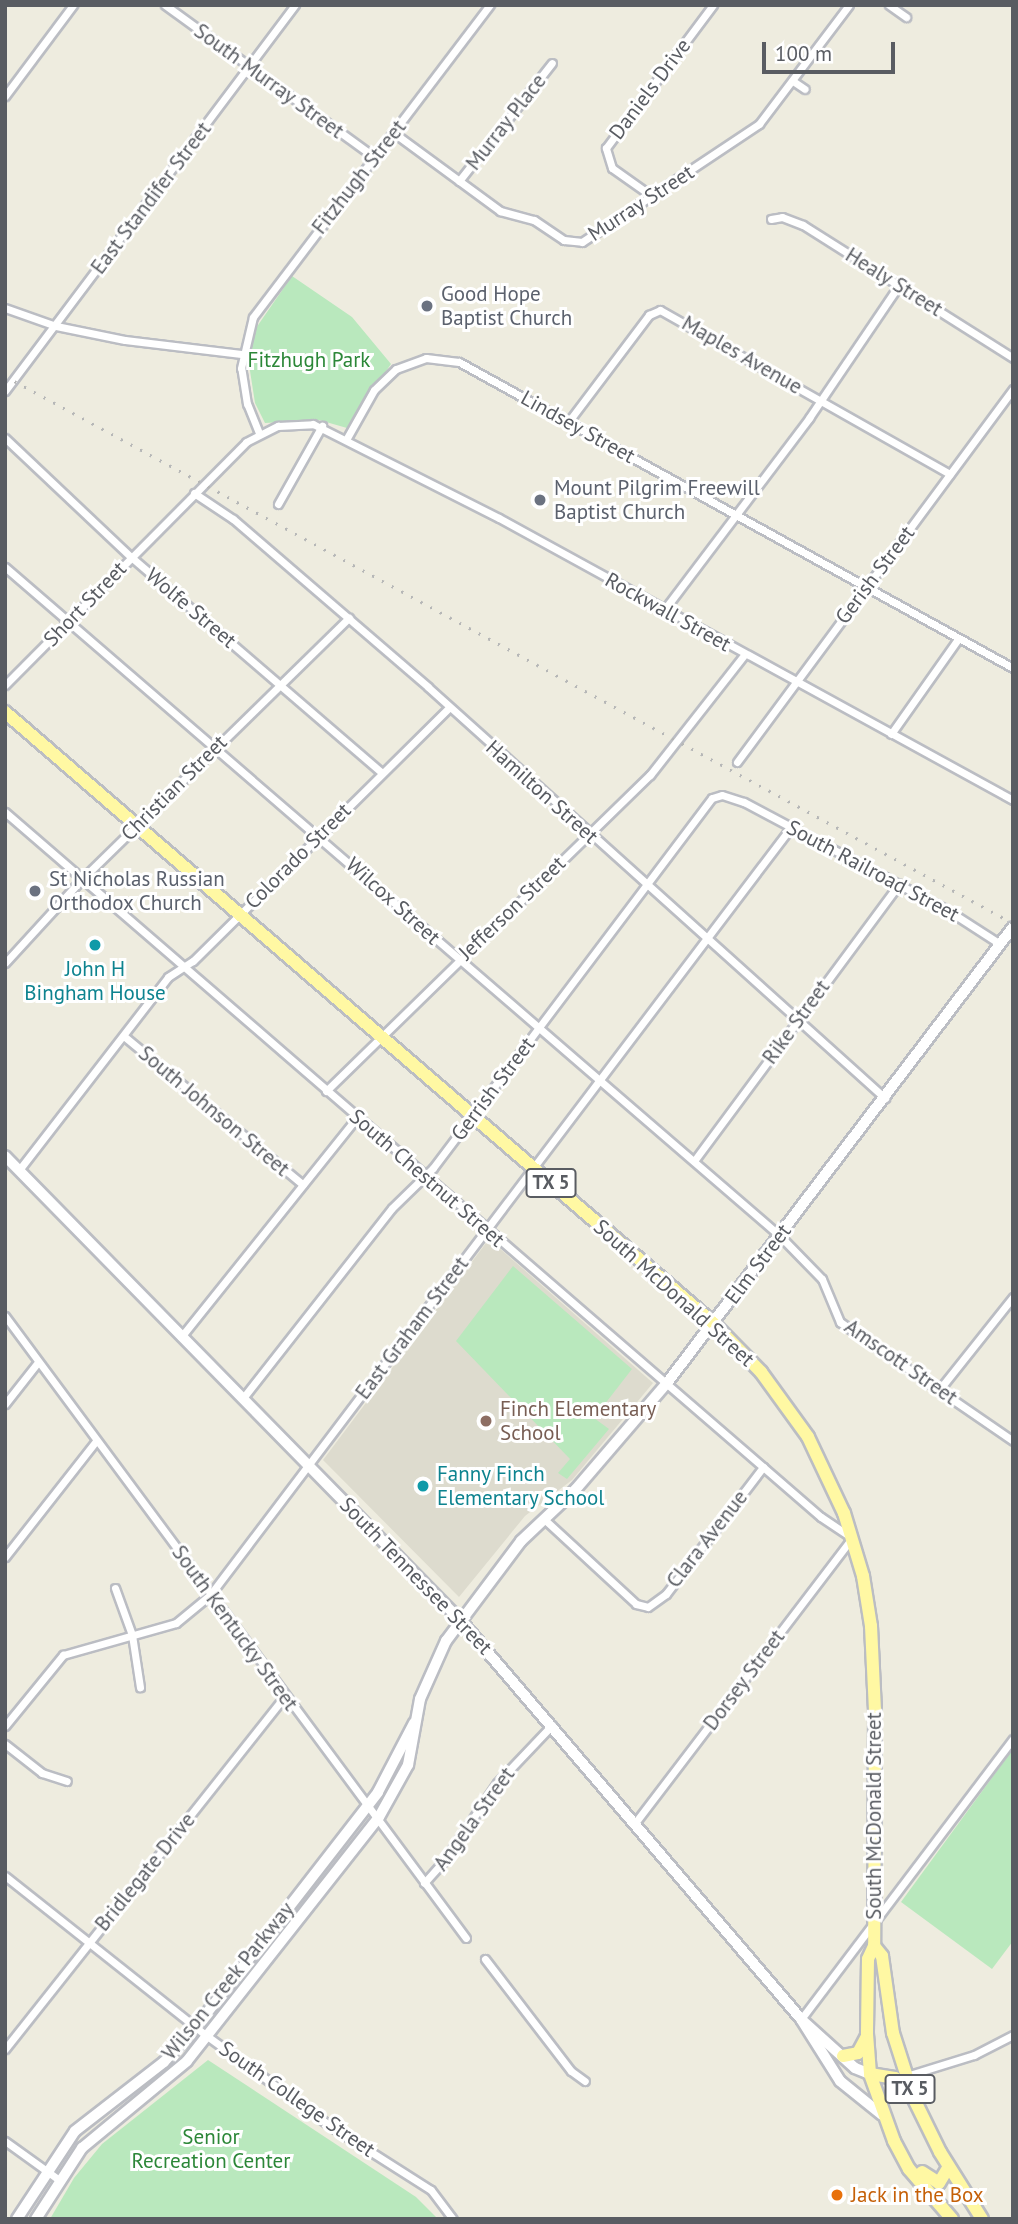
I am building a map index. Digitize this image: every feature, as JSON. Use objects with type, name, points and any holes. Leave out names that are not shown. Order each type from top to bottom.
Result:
[{"type":"main road","name":"South McDonald Street","points":[[5,712],[713,1324],[761,1372],[797,1421],[832,1484],[852,1538],[873,1644],[874,1946],[868,1959],[867,2035],[870,2074],[882,2115],[909,2169],[952,2219]]},
{"type":"main road","name":"Elm Street","points":[[461,1620],[521,1541],[576,1489],[667,1383],[1013,927]]},
{"type":"main road","name":"South Tennessee Street","points":[[5,1156],[461,1620],[553,1724],[801,2019],[843,2056],[870,2074]]},
{"type":"main road","name":"Wilson Creek Parkway","points":[[18,2219],[45,2172],[86,2120],[164,2062],[196,2027],[369,1804],[390,1775],[414,1723],[429,1672],[461,1620]]},
{"type":"main road","name":"Wilson Creek Parkway","points":[[36,2219],[59,2180],[91,2138],[172,2076],[207,2036],[379,1817],[408,1765],[415,1735],[414,1723]]},
{"type":"main road","name":"South McDonald Street","points":[[874,1946],[882,1955],[890,2016],[906,2077],[948,2168],[982,2219]]},
{"type":"main road","name":"South Tennessee Street","points":[[801,2019],[839,2081],[882,2115]]},
{"type":"main road","points":[[843,2056],[858,2053],[867,2035]]},
{"type":"main road","points":[[870,2074],[898,2080],[914,2119],[940,2152]]},
{"type":"main road","points":[[894,2141],[932,2183],[942,2182],[948,2168]]},
{"type":"street","points":[[5,96],[73,5]]},
{"type":"street","name":"South Murray Street","points":[[165,5],[374,157]]},
{"type":"street","name":"East Standifer Street","points":[[5,391],[295,5]]},
{"type":"street","name":"Fitzhugh Street","points":[[259,433],[245,398],[242,354],[261,303],[490,5]]},
{"type":"street","name":"Daniels Drive","points":[[653,197],[612,168],[606,148],[713,5]]},
{"type":"street","name":"Murray Street","points":[[394,133],[500,211],[534,220],[574,243],[590,239],[759,124],[849,5]]},
{"type":"street","points":[[889,5],[906,17]]},
{"type":"street","name":"Murray Place","points":[[459,181],[552,63]]},
{"type":"street","points":[[793,81],[804,89]]},
{"type":"street","name":"Healy Street","points":[[771,219],[782,217],[803,225],[1013,358]]},
{"type":"street","points":[[664,610],[820,400],[899,285]]},
{"type":"street","points":[[5,308],[56,326],[125,340],[242,354]]},
{"type":"street","name":"Maples Avenue","points":[[569,421],[656,310],[950,474]]},
{"type":"street","name":"Lindsey Street","points":[[347,438],[382,381],[402,366],[433,357],[466,365],[1013,668]]},
{"type":"street","name":"Gerish Street","points":[[737,762],[1013,388]]},
{"type":"street","name":"Rockwall Street","points":[[259,433],[285,425],[322,426],[347,438],[1013,800]]},
{"type":"street","points":[[278,503],[322,426]]},
{"type":"street","points":[[194,494],[259,433]]},
{"type":"street","name":"Wolfe Street","points":[[5,438],[131,557],[382,773]]},
{"type":"street","name":"Short Street","points":[[5,685],[194,494]]},
{"type":"street","name":"Hamilton Street","points":[[194,494],[233,519],[349,618],[588,835],[710,937],[796,1023],[885,1098]]},
{"type":"street","name":"Wilcox Street","points":[[7,571],[319,834],[538,1028],[780,1236]]},
{"type":"street","name":"Christian Street","points":[[5,963],[81,880],[279,683],[349,618]]},
{"type":"street","points":[[891,734],[958,639]]},
{"type":"street","name":"Jefferson Street","points":[[326,1091],[680,742],[744,654]]},
{"type":"street","name":"Colorado Street","points":[[19,1170],[125,1037],[168,977],[183,968],[241,914],[449,708]]},
{"type":"street","name":"Gerrish Street","points":[[243,1398],[392,1208],[425,1175],[473,1116],[712,798],[722,795],[744,802]]},
{"type":"street","name":"South Railroad Street","points":[[744,802],[899,884],[1000,944]]},
{"type":"street","name":"South Chestnut Street","points":[[5,812],[763,1467],[852,1538]]},
{"type":"street","name":"East Graham Street","points":[[5,1726],[63,1655],[176,1623],[211,1595],[791,827]]},
{"type":"street","name":"Rike Street","points":[[694,1161],[899,884]]},
{"type":"street","name":"South Johnson Street","points":[[125,1037],[303,1185]]},
{"type":"street","points":[[181,1337],[357,1117]]},
{"type":"street","name":"Amscott Street","points":[[780,1236],[822,1279],[841,1322],[1013,1441]]},
{"type":"street","points":[[939,1390],[1012,1300]]},
{"type":"street","name":"South Kentucky Street","points":[[5,1316],[285,1696],[379,1817],[466,1938]]},
{"type":"street","points":[[5,1404],[38,1362]]},
{"type":"street","points":[[5,1557],[96,1441]]},
{"type":"street","name":"Clara Avenue","points":[[544,1519],[636,1604],[648,1607],[666,1594],[763,1467]]},
{"type":"street","name":"Dorsey Street","points":[[635,1823],[852,1538]]},
{"type":"street","points":[[115,1588],[132,1635],[140,1687]]},
{"type":"street","name":"Bridlegate Drive","points":[[5,2049],[285,1696]]},
{"type":"street","name":"Angela Street","points":[[424,1883],[444,1861],[497,1783],[553,1724]]},
{"type":"street","points":[[801,2019],[1013,1739]]},
{"type":"street","points":[[5,1744],[42,1773],[67,1781]]},
{"type":"street","name":"South College Street","points":[[5,1876],[207,2036],[332,2127],[431,2190],[453,2219]]},
{"type":"street","points":[[485,1959],[571,2071],[585,2081]]},
{"type":"street","points":[[906,2077],[974,2055],[1013,2035]]},
{"type":"street","points":[[5,2141],[59,2180]]},
{"type":"shaded area","name":"Finch Elementary School","points":[[489,1239],[653,1383],[572,1480],[525,1516],[459,1597],[323,1460]]},
{"type":"green space","name":"Fitzhugh Park","points":[[292,276],[352,317],[391,364],[347,428],[319,420],[265,423],[255,403],[248,358],[256,328]]},
{"type":"green space","points":[[513,1266],[632,1369],[594,1418],[609,1429],[567,1479],[558,1473],[570,1459],[456,1341]]},
{"type":"green space","points":[[1013,1749],[1013,1941],[992,1969],[901,1902]]},
{"type":"green space","name":"Senior Recreation Center","points":[[208,2060],[416,2197],[438,2219],[50,2219],[74,2178],[102,2144]]},
{"type":"railway","points":[[5,376],[1013,923]]},
{"type":"place","name":"Good Hope Baptist Church","points":[[427,306]]},
{"type":"place","name":"Mount Pilgrim Freewill Baptist Church","points":[[540,500]]},
{"type":"place","name":"St Nicholas Russian Orthodox Church","points":[[35,891]]},
{"type":"place","name":"John H Bingham House","points":[[95,945]]},
{"type":"place","name":"Finch Elementary School","points":[[486,1421]]},
{"type":"place","name":"Fanny Finch Elementary School","points":[[423,1486]]},
{"type":"place","name":"Jack in the Box","points":[[837,2195]]}]
